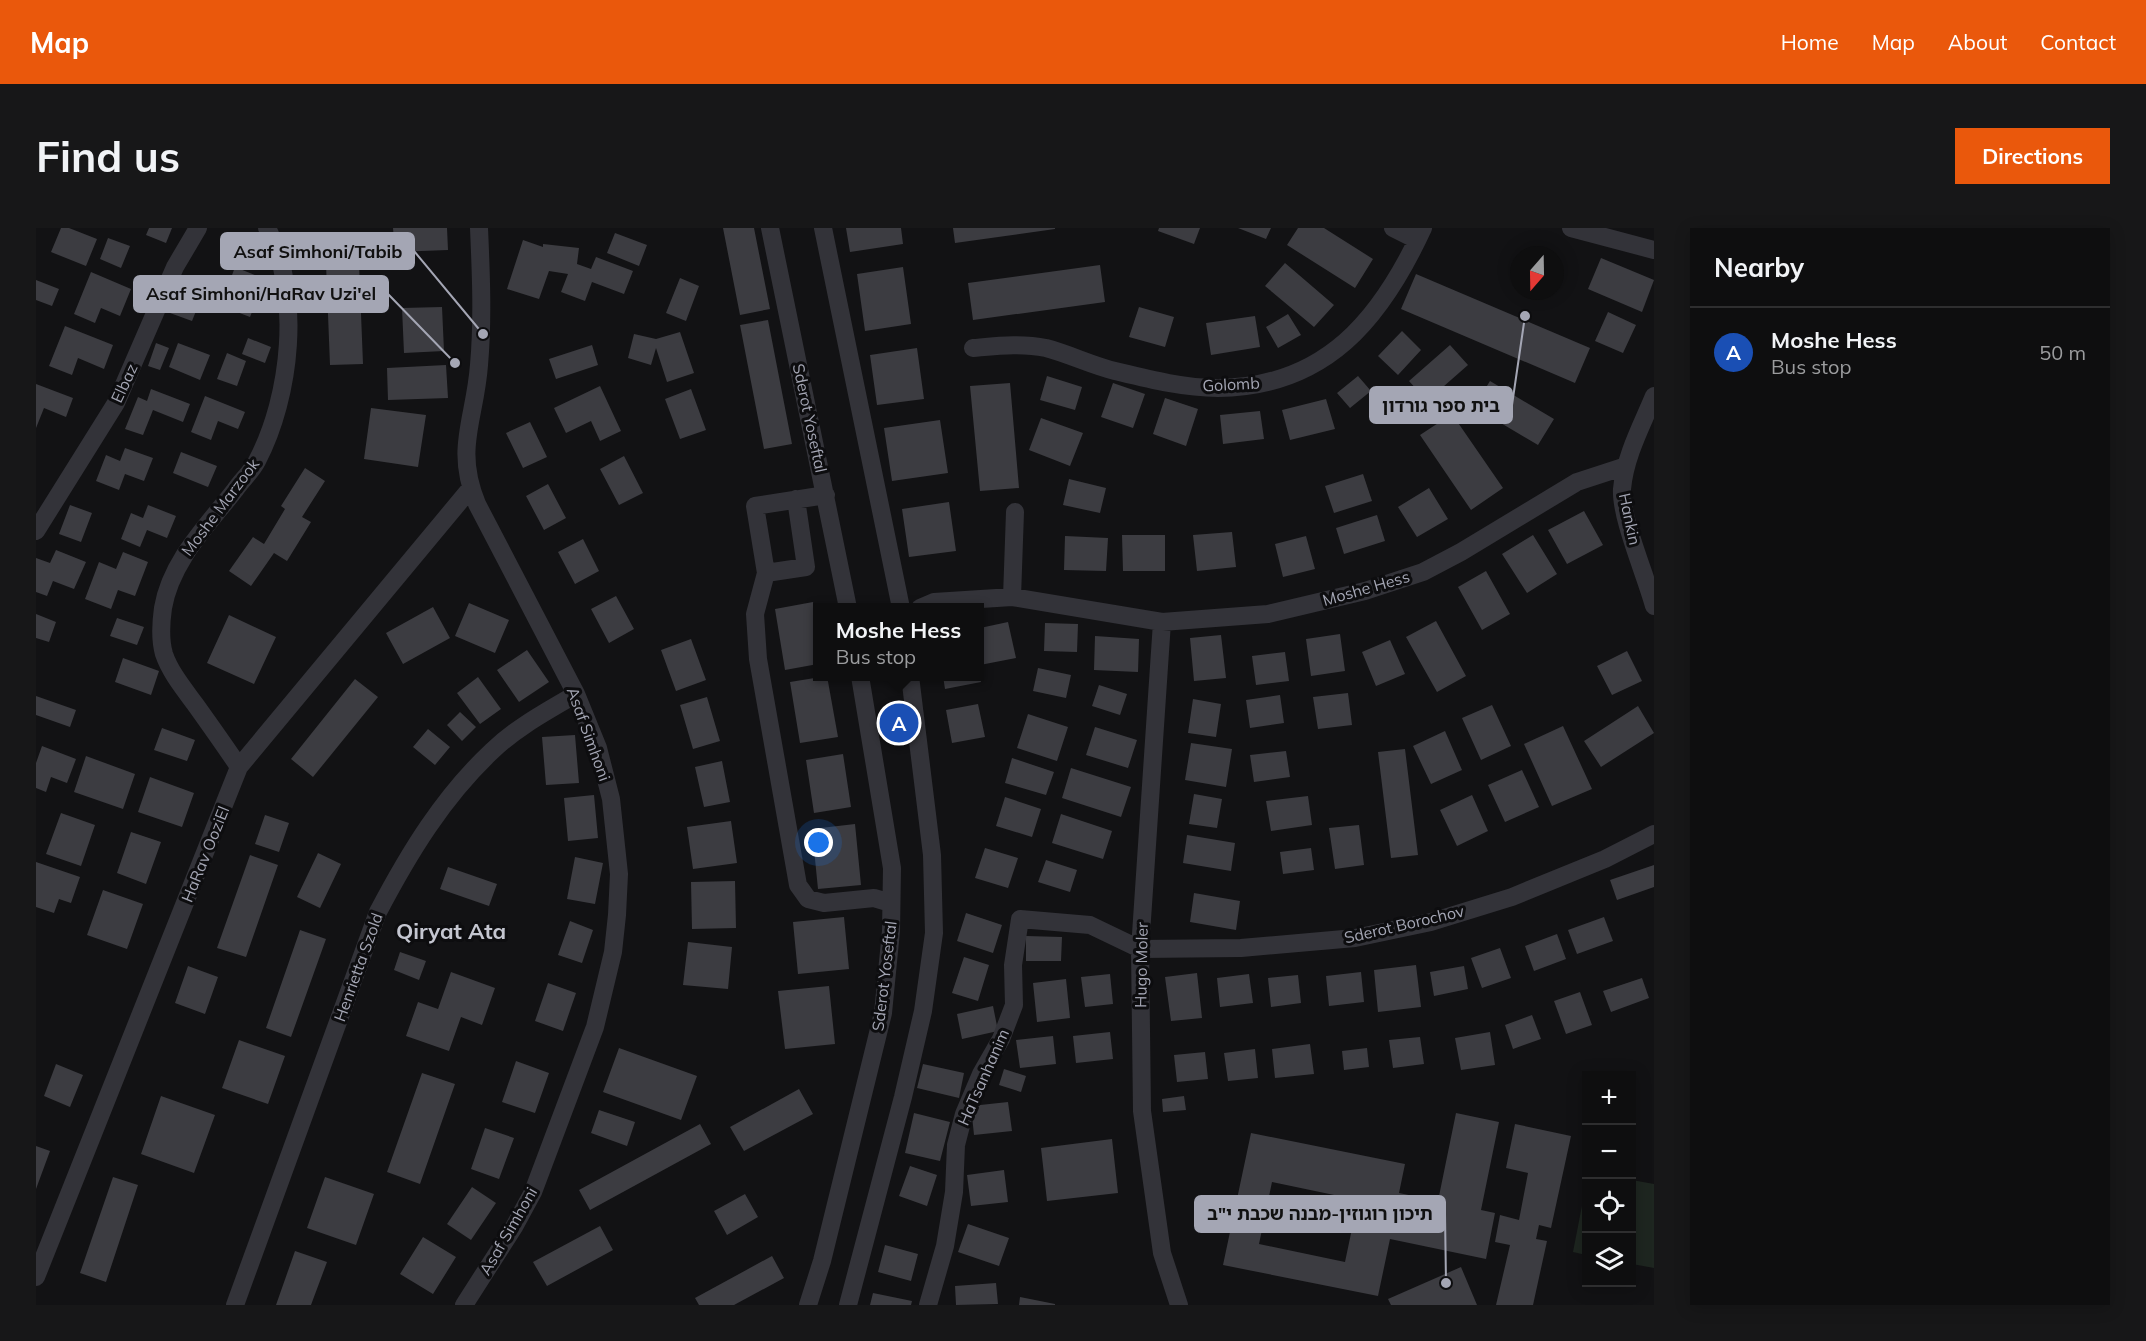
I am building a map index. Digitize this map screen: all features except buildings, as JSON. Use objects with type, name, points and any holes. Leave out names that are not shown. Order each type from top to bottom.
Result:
[{"type":"street","name":"Elbaz","points":[[36,531],[116,403],[175,267],[198,228]]},
{"type":"street","name":"Moshe Marzook","points":[[240,767],[177,679],[164,653],[161,624],[166,592],[179,562],[257,462],[278,412],[286,363],[288,319],[285,278],[275,243],[267,228]]},
{"type":"street","name":"Asaf Simhoni","points":[[464,1305],[514,1227],[533,1192],[595,1027],[613,952],[619,874],[613,808],[598,748],[576,693],[470,489],[467,477],[466,436],[477,392],[479,364],[481,264],[479,228]]},
{"type":"street","name":"Sderot Yoseftal","points":[[770,228],[847,603]]},
{"type":"street","points":[[823,228],[900,603]]},
{"type":"street","points":[[1393,228],[1420,234]]},
{"type":"street","points":[[1571,228],[1654,250]]},
{"type":"street","name":"Golomb","points":[[973,348],[1011,345],[1044,348],[1105,368],[1149,379],[1193,386],[1218,388],[1247,386],[1280,380],[1313,365],[1344,344],[1372,314],[1398,275],[1420,234]]},
{"type":"street","points":[[1626,466],[1654,396]]},
{"type":"street","name":"Moshe Hess","points":[[948,603],[1012,597],[1162,622],[1268,614],[1365,591],[1423,572],[1461,552],[1577,482],[1626,466]]},
{"type":"street","name":"Hankin","points":[[1626,466],[1622,491],[1626,518],[1654,606]]},
{"type":"street","name":"HaRav OoziEl","points":[[36,1277],[240,767],[470,489]]},
{"type":"street","points":[[826,495],[755,506],[766,573],[755,614],[758,659],[798,885],[808,899],[824,903],[874,898],[891,903]]},
{"type":"street","points":[[766,573],[806,567],[796,500]]},
{"type":"street","points":[[1012,597],[1015,512]]},
{"type":"street","name":"Moshe Hess","points":[[894,572],[913,594],[924,603]]},
{"type":"street","name":"Hugo Moler","points":[[1162,622],[1140,949],[1142,1110],[1162,1253],[1179,1305]]},
{"type":"street","name":"Sderot Yoseftal","points":[[808,1305],[824,1251],[883,1013],[891,931],[892,868],[861,681]]},
{"type":"street","points":[[848,1305],[906,1087],[923,1011],[934,933],[932,855],[910,681]]},
{"type":"street","name":"Henrietta Szold","points":[[235,1305],[378,912],[402,866],[426,827],[493,750],[531,720],[576,693]]},
{"type":"street","name":"Sderot Borochov","points":[[1140,949],[1241,948],[1355,938],[1431,922],[1512,897],[1605,859],[1654,834]]},
{"type":"street","name":"HaTsanhanim","points":[[928,1305],[945,1246],[954,1192],[956,1145],[964,1114],[981,1074],[1001,1039],[1014,1005],[1013,965],[1020,919],[1090,925],[1140,949]]},
{"type":"shaded area","points":[[1636,1181],[1654,1184],[1654,1268],[1636,1265]]},
{"type":"shaded area","points":[[1582,1206],[1582,1254],[1573,1252]]},
{"type":"place","name":"בית ספר גורדון","points":[[1525,316]]},
{"type":"place","name":"Asaf Simhoni/Tabib","points":[[483,334]]},
{"type":"place","name":"Asaf Simhoni/HaRav Uzi'el","points":[[455,363]]},
{"type":"place","name":"Moshe Hess","points":[[899,723]]},
{"type":"place","name":"תיכון רוגוזין-מבנה שכבת י\"ב","points":[[1446,1283]]},
{"type":"district","name":"Qiryat Ata","points":[[451,931]]}]
